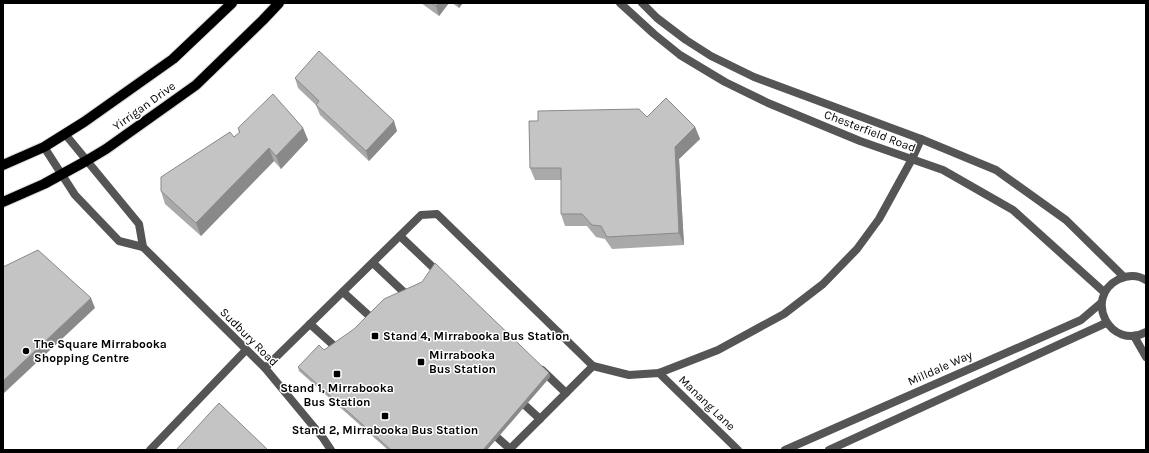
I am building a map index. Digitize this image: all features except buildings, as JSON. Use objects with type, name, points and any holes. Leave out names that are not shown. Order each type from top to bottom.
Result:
[{"type":"main road","name":"Yirrigan Drive","points":[[3,165],[44,147],[65,134],[173,59],[232,3]]},
{"type":"main road","name":"Yirrigan Drive","points":[[3,202],[62,175],[106,149],[196,85],[264,20],[279,3]]},
{"type":"street","name":"Chesterfield Road","points":[[620,3],[680,56],[726,82],[787,111],[860,141],[943,170],[1013,210],[1104,292]]},
{"type":"street","name":"Chesterfield Road","points":[[642,3],[657,18],[686,40],[711,56],[747,74],[921,139],[996,170],[1066,220],[1124,277]]},
{"type":"street","points":[[44,147],[79,199],[119,241],[143,247],[139,224],[65,134]]},
{"type":"street","points":[[265,368],[421,215],[437,214],[593,366],[629,375],[659,373],[718,350],[784,314],[822,284],[857,249],[879,219],[912,159],[921,139]]},
{"type":"street","points":[[400,236],[446,279]]},
{"type":"street","name":"Sudbury Road","points":[[143,247],[265,368],[323,438],[331,450]]},
{"type":"street","points":[[373,263],[413,301]]},
{"type":"street","points":[[1146,280],[1142,277],[1133,276],[1124,277],[1112,282],[1104,292],[1102,303],[1102,313],[1106,323],[1114,331],[1124,335],[1134,336],[1146,332]]},
{"type":"street","points":[[343,292],[384,330]]},
{"type":"street","name":"Milldale Way","points":[[785,450],[1081,320],[1102,303]]},
{"type":"street","points":[[829,450],[1106,323]]},
{"type":"street","points":[[310,324],[345,355]]},
{"type":"street","points":[[1134,336],[1146,357]]},
{"type":"street","points":[[150,450],[246,350]]},
{"type":"street","points":[[538,365],[566,393]]},
{"type":"street","points":[[482,423],[510,450],[593,366]]},
{"type":"street","name":"Manang Lane","points":[[659,373],[738,450]]},
{"type":"street","points":[[512,393],[540,419]]},
{"type":"place","name":"Stand 4, Mirrabooka Bus Station","points":[[375,336]]},
{"type":"place","name":"The Square Mirrabooka Shopping Centre","points":[[26,351]]},
{"type":"place","name":"Mirrabooka Bus Station","points":[[421,362]]},
{"type":"place","name":"Stand 1, Mirrabooka Bus Station","points":[[337,374]]},
{"type":"place","name":"Stand 2, Mirrabooka Bus Station","points":[[385,416]]}]
